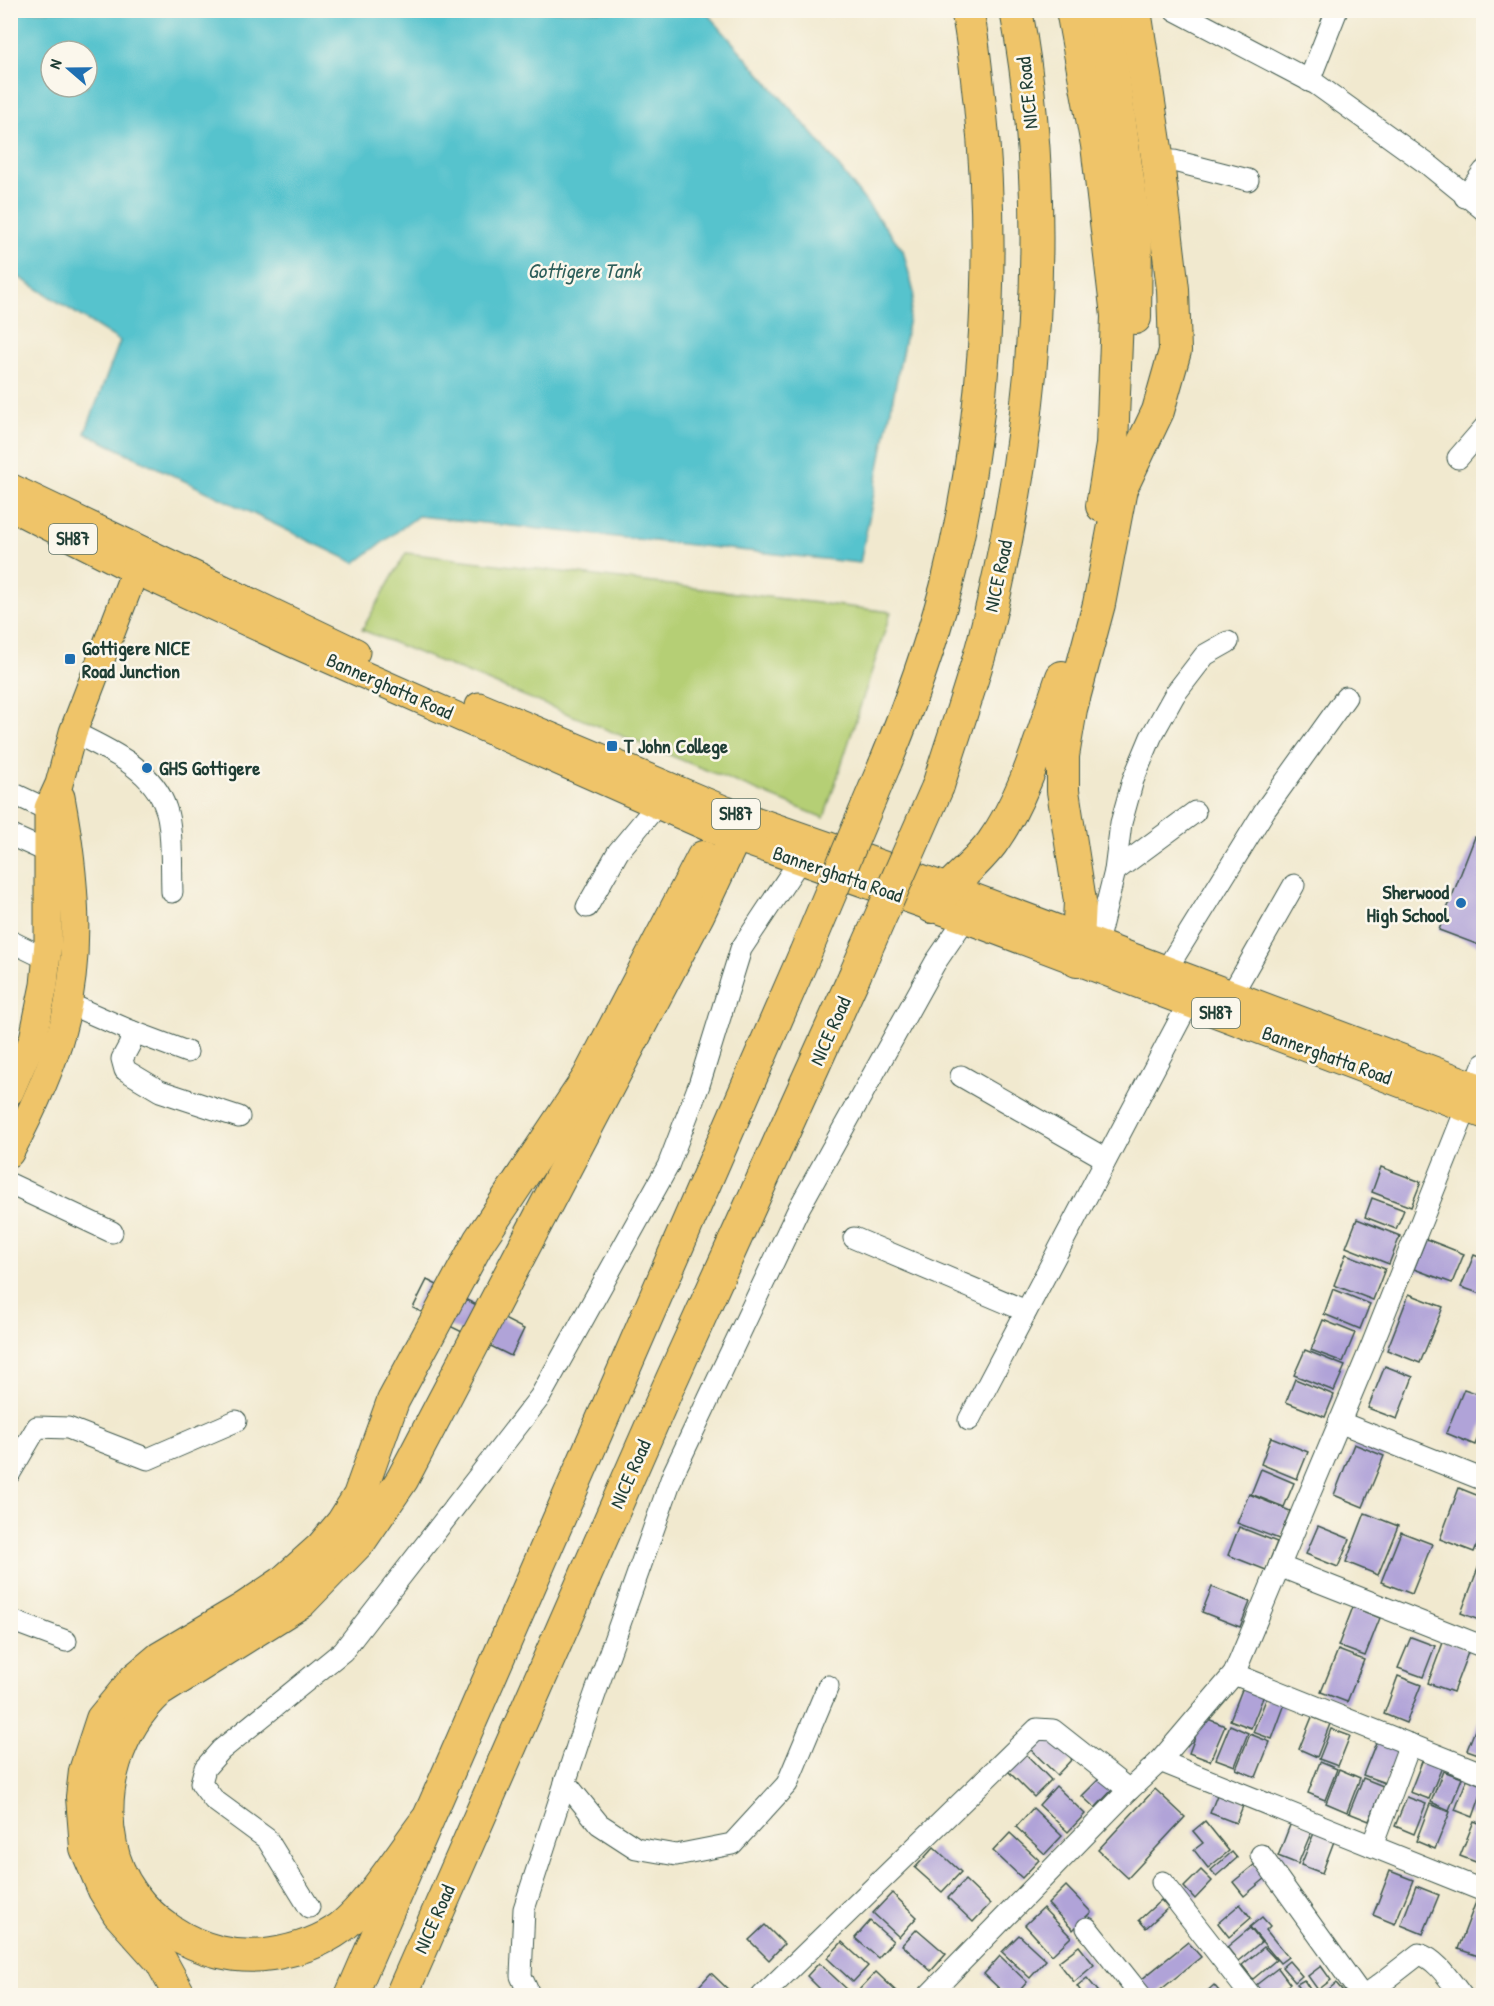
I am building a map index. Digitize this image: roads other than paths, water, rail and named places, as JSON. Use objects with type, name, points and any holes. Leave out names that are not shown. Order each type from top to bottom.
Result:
[{"type":"highway","points":[[351,1995],[804,956],[914,693],[946,587],[978,411],[987,276],[986,161],[967,10]]},
{"type":"highway","name":"NICE Road","points":[[401,1995],[666,1392],[938,786],[983,641],[1017,483],[1030,365],[1036,248],[1033,158],[1016,10]]},
{"type":"highway","points":[[1072,10],[1097,146],[1116,305],[1113,488],[1107,566],[1071,709],[1064,756],[1063,791],[1085,947]]},
{"type":"highway","points":[[1104,10],[1136,237],[1136,313],[1127,391],[1112,445]]},
{"type":"highway","points":[[940,897],[972,867],[992,842],[1020,794],[1068,658],[1097,540],[1113,488],[1158,411],[1175,351],[1173,289],[1158,162],[1135,10]]},
{"type":"highway","points":[[426,1821],[357,1912],[340,1928],[313,1943],[287,1952],[239,1956],[201,1947],[174,1934],[139,1902],[128,1887],[110,1844],[110,1795],[113,1771],[123,1738],[142,1706],[159,1690],[301,1602],[361,1540],[396,1490],[694,923],[730,824]]},
{"type":"highway","points":[[180,1995],[161,1960],[118,1913],[93,1871],[86,1848],[82,1797],[85,1771],[102,1719],[135,1678],[160,1658],[243,1609],[282,1582],[321,1548],[342,1523],[359,1496],[393,1401],[474,1250],[588,1078],[730,824]]},
{"type":"main road","name":"Bannerghatta Road","points":[[10,487],[139,561],[292,644],[657,805],[730,824],[1085,947],[1194,993],[1478,1092]]},
{"type":"main road","name":"Bannerghatta Road","points":[[10,507],[389,669],[730,824],[800,860],[940,897],[965,919],[1085,947],[1166,970],[1194,993],[1232,994],[1478,1092]]},
{"type":"main road","points":[[10,1092],[33,1040],[41,1010],[47,959],[48,852],[59,784],[73,732],[139,561]]},
{"type":"main road","points":[[10,1153],[62,1030],[73,968],[75,903],[56,813]]},
{"type":"street","points":[[1175,10],[1309,81],[1430,166],[1465,197],[1484,210]]},
{"type":"street","points":[[1309,81],[1337,10]]},
{"type":"street","points":[[1158,162],[1174,161],[1248,180]]},
{"type":"street","points":[[1465,197],[1484,171]]},
{"type":"street","points":[[1458,458],[1484,428]]},
{"type":"street","points":[[1085,947],[1115,871],[1121,823],[1133,780],[1152,737],[1175,694],[1205,655],[1228,642]]},
{"type":"street","points":[[1166,970],[1264,810],[1346,697]]},
{"type":"street","points":[[73,732],[113,751],[153,782],[167,810],[172,892]]},
{"type":"street","points":[[10,792],[56,813]]},
{"type":"street","points":[[586,907],[618,852],[657,805]]},
{"type":"street","points":[[1115,871],[1195,812]]},
{"type":"street","points":[[10,835],[48,852]]},
{"type":"street","points":[[309,1907],[267,1839],[214,1800],[201,1783],[205,1768],[221,1750],[343,1651],[540,1398],[668,1166],[699,1085],[741,949],[800,860]]},
{"type":"street","points":[[1232,994],[1294,885]]},
{"type":"street","points":[[530,1995],[521,1976],[524,1910],[565,1782],[673,1474],[799,1208],[935,963],[965,919]]},
{"type":"street","points":[[10,941],[47,959]]},
{"type":"street","points":[[969,1420],[1194,993]]},
{"type":"street","points":[[67,1003],[187,1052]]},
{"type":"street","points":[[131,1031],[130,1044],[122,1059],[125,1070],[160,1091],[239,1117]]},
{"type":"street","points":[[961,1076],[1106,1159]]},
{"type":"street","points":[[928,1995],[1129,1790],[1161,1761],[1234,1674],[1478,1092]]},
{"type":"street","points":[[10,1184],[112,1232]]},
{"type":"street","points":[[854,1238],[1026,1311]]},
{"type":"street","points":[[10,1473],[37,1427],[68,1428],[148,1459],[236,1421]]},
{"type":"street","points":[[1340,1422],[1484,1480]]},
{"type":"street","points":[[1280,1566],[1484,1647]]},
{"type":"street","points":[[10,1620],[66,1641]]},
{"type":"street","points":[[1234,1674],[1484,1774]]},
{"type":"street","points":[[565,1782],[598,1824],[636,1848],[676,1855],[732,1845],[787,1784],[828,1686]]},
{"type":"street","points":[[762,1995],[1037,1729],[1053,1730],[1129,1790]]},
{"type":"street","points":[[1372,1846],[1410,1744]]},
{"type":"street","points":[[1161,1761],[1484,1890]]},
{"type":"street","points":[[1261,1855],[1364,1995],[1419,1954],[1426,1956],[1437,1966],[1462,1995]]},
{"type":"street","points":[[1162,1882],[1251,1995]]},
{"type":"street","points":[[1087,1928],[1141,1995]]},
{"type":"water","name":"Gottigere Tank","points":[[10,11],[705,11],[818,140],[903,250],[914,293],[860,563],[418,516],[355,563],[85,433],[120,341],[11,272]]},
{"type":"place","name":"Gottigere NICE Road Junction","points":[[70,659]]},
{"type":"place","name":"T John College","points":[[612,746]]},
{"type":"place","name":"GHS Gottigere","points":[[147,768]]},
{"type":"place","name":"Sherwood High School","points":[[1461,903]]}]
